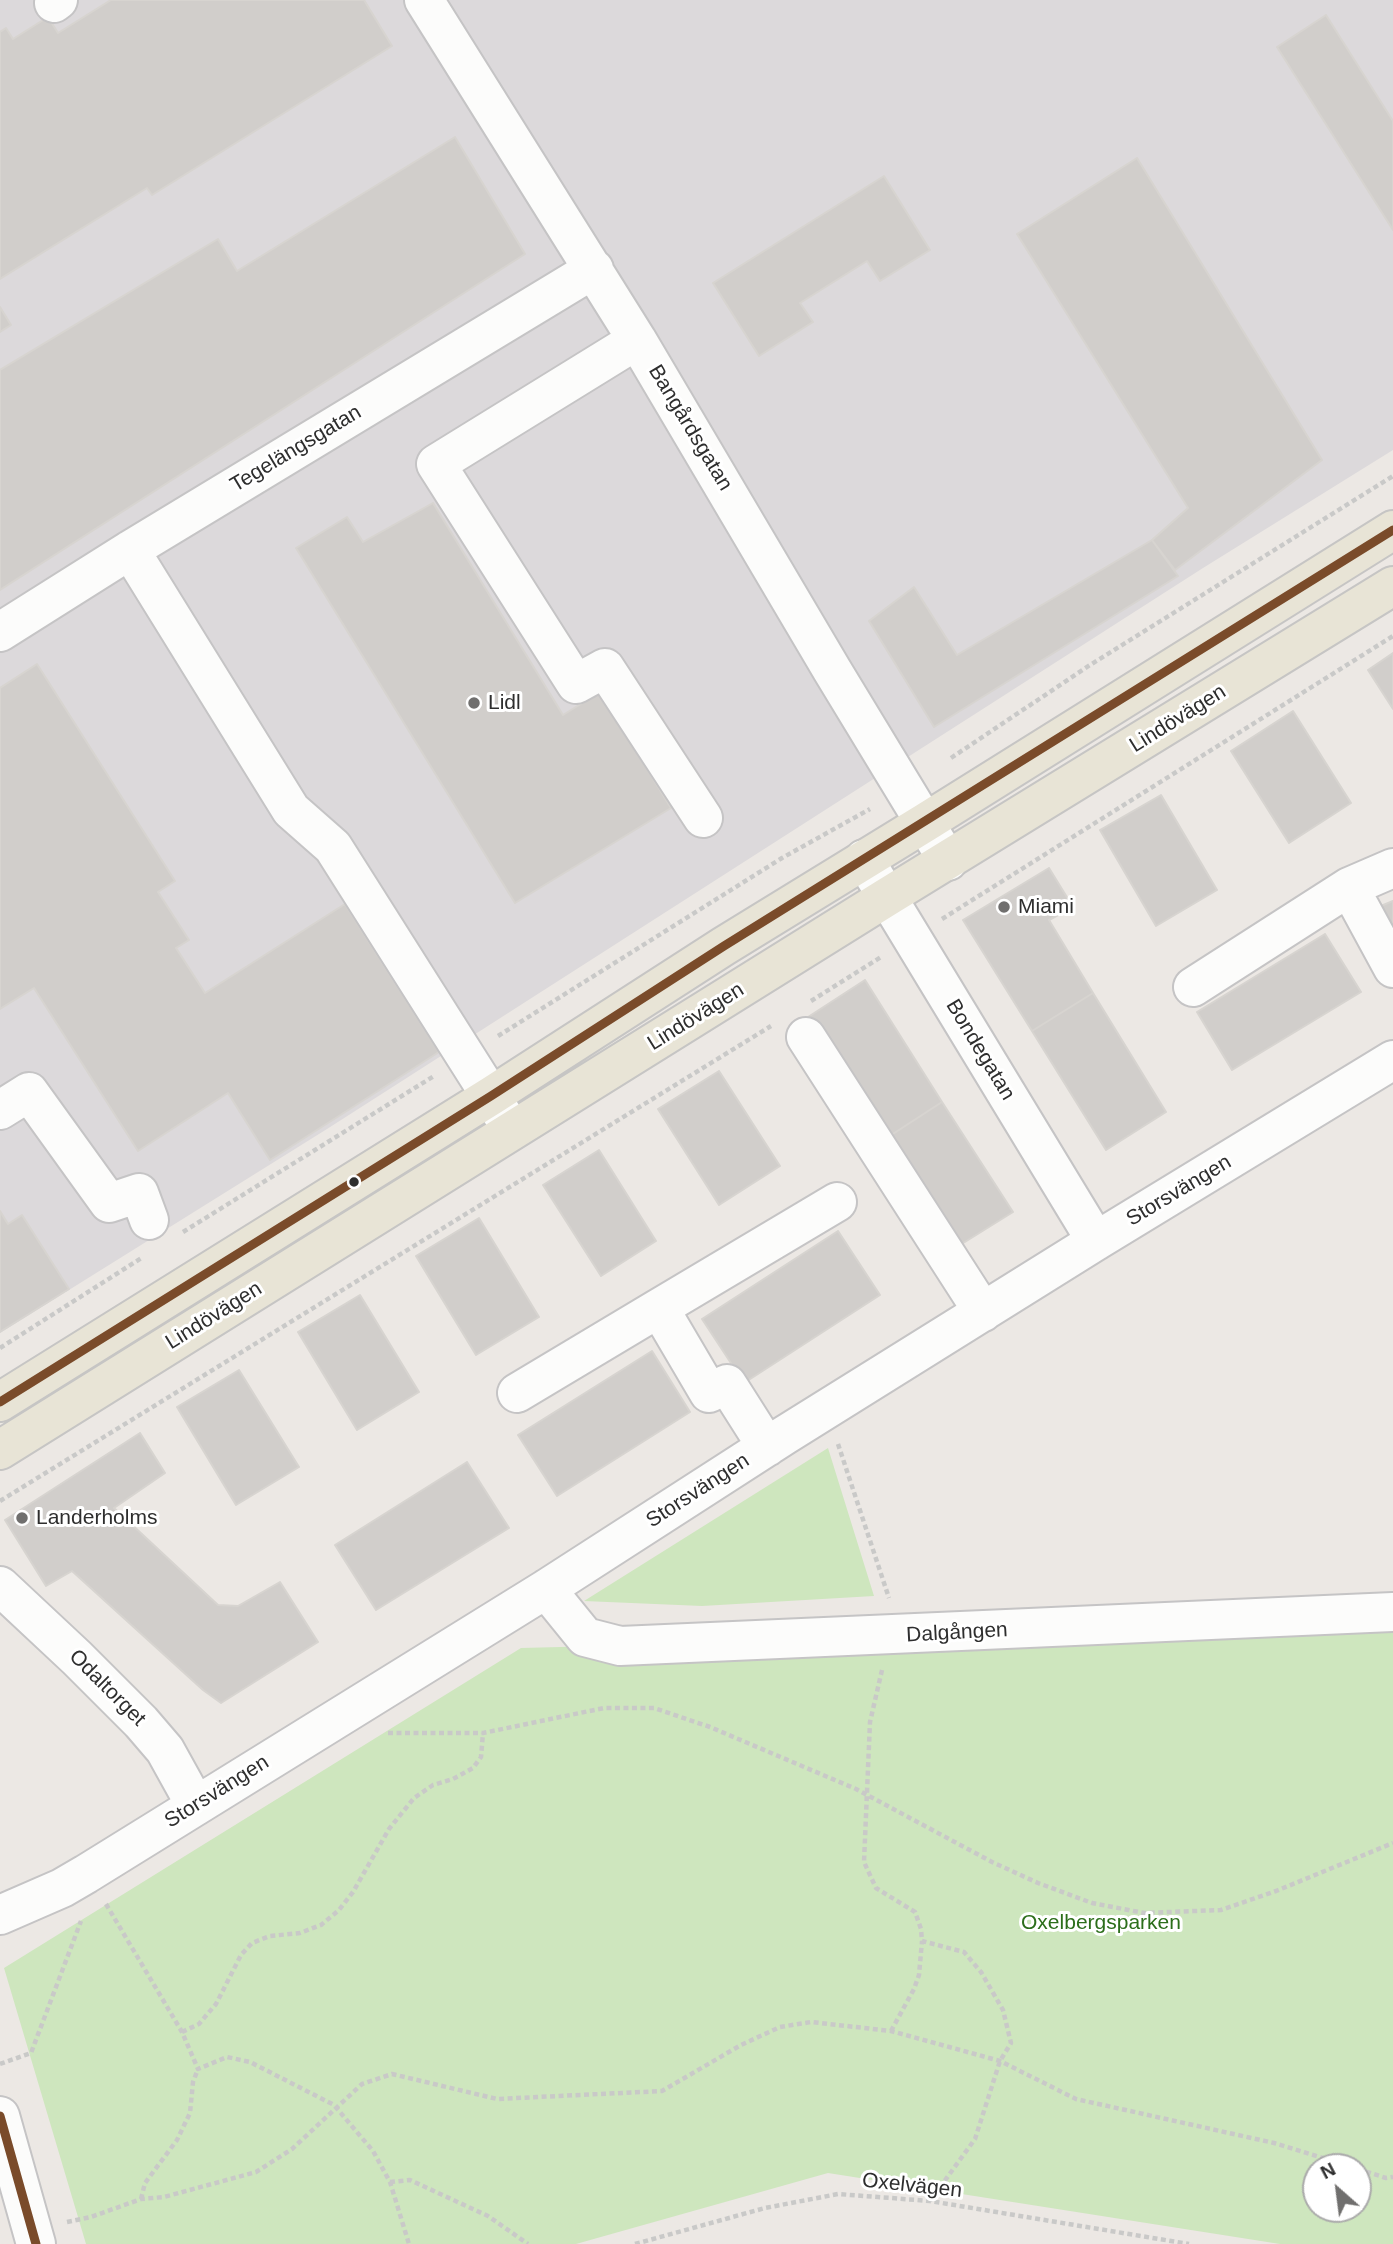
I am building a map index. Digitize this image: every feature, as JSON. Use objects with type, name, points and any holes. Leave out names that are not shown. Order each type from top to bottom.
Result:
[{"type":"main road","name":"Lindövägen","points":[[0,1402],[491,1096],[712,953],[1393,530]]},
{"type":"main road","name":"Lindövägen","points":[[0,1450],[887,897],[1393,586]]},
{"type":"street","name":"Bangårdsgatan","points":[[424,0],[638,340],[948,861]]},
{"type":"street","name":"Tegelängsgatan","points":[[0,632],[594,269]]},
{"type":"street","points":[[638,340],[436,464],[576,684],[605,668],[703,818]]},
{"type":"street","points":[[131,550],[291,810],[333,847],[512,1131]]},
{"type":"street","name":"Bondegatan","points":[[864,859],[1096,1241]]},
{"type":"street","points":[[1193,987],[1349,887],[1393,869]]},
{"type":"street","points":[[1349,887],[1393,968]]},
{"type":"street","points":[[798,1020],[983,1312]]},
{"type":"street","name":"Storsvängen","points":[[0,1915],[62,1888],[95,1887],[196,1805],[546,1589],[1096,1241],[1393,1060]]},
{"type":"street","points":[[0,1110],[29,1093],[109,1203],[139,1193],[159,1236]]},
{"type":"street","points":[[517,1394],[837,1202]]},
{"type":"street","points":[[659,1308],[709,1393],[727,1384],[767,1447]]},
{"type":"street","name":"Odaltorget","points":[[0,1586],[141,1722],[165,1750],[196,1805]]},
{"type":"street","name":"Dalgången","points":[[546,1589],[586,1637],[620,1646],[1393,1612]]},
{"type":"street","points":[[0,2116],[34,2239]]},
{"type":"path","points":[[951,759],[1090,666],[1393,476]]},
{"type":"path","points":[[0,1501],[798,1020],[912,938],[1393,636]]},
{"type":"path","points":[[0,1348],[159,1236],[466,1056],[782,858],[904,790]]},
{"type":"path","points":[[825,1410],[889,1600],[882,1670],[870,1722],[864,1863],[876,1888],[915,1912],[922,1941],[919,1975],[891,2031]]},
{"type":"path","points":[[377,1733],[483,1733],[604,1708],[654,1708],[710,1727],[867,1795],[992,1862],[1038,1883],[1092,1903],[1144,1913],[1221,1910],[1276,1891],[1393,1843]]},
{"type":"path","points":[[182,2032],[199,2024],[216,2004],[240,1955],[252,1943],[270,1936],[300,1933],[321,1925],[339,1910],[353,1892],[389,1829],[414,1798],[433,1785],[453,1779],[473,1768],[481,1757],[483,1733]]},
{"type":"path","points":[[95,1887],[182,2032],[198,2069],[193,2082],[190,2113],[177,2140],[145,2183],[141,2199]]},
{"type":"path","points":[[0,2064],[31,2053],[95,1887]]},
{"type":"path","points":[[922,1941],[964,1952],[981,1972],[1003,2010],[1011,2043],[1000,2061],[975,2139],[930,2201]]},
{"type":"path","points":[[34,2239],[53,2225],[91,2217],[141,2199],[164,2197],[256,2172],[292,2149],[362,2084],[392,2074],[497,2099],[662,2091],[741,2045],[780,2027],[811,2022],[891,2031],[1000,2061],[1076,2099],[1274,2143],[1306,2153]]},
{"type":"path","points":[[198,2069],[227,2057],[250,2062],[334,2105],[373,2151],[390,2182],[409,2244]]},
{"type":"path","points":[[1372,2174],[1386,2178],[1393,2177]]},
{"type":"path","points":[[390,2182],[410,2180],[488,2216],[528,2244]]},
{"type":"path","name":"Oxelvägen","points":[[635,2244],[765,2208],[838,2194],[930,2201],[1189,2244]]},
{"type":"shaded area","points":[[0,0],[1393,0],[1393,450],[1203,568],[327,1129],[0,1333]]},
{"type":"green space","points":[[828,1448],[874,1596],[702,1606],[584,1601]]},
{"type":"green space","name":"Oxelbergsparken","points":[[1393,1626],[1393,2244],[1280,2244],[828,2173],[576,2244],[86,2244],[4,1968],[521,1648]]},
{"type":"building","points":[[111,0],[364,0],[392,46],[152,195],[147,188],[0,279],[0,32],[6,28],[13,39],[48,17],[58,33]]},
{"type":"building","points":[[1326,15],[1393,121],[1393,230],[1277,47]]},
{"type":"building","points":[[455,137],[525,254],[0,590],[0,370],[218,239],[237,271]]},
{"type":"building","points":[[1137,158],[1322,460],[1175,570],[1152,540],[1188,508],[1017,234]]},
{"type":"building","points":[[884,176],[930,250],[880,281],[867,261],[800,303],[813,322],[759,356],[713,283]]},
{"type":"building","points":[[0,307],[11,325],[0,332]]},
{"type":"building","name":"Lidl","points":[[433,503],[563,715],[600,692],[671,808],[515,903],[296,548],[347,517],[363,542]]},
{"type":"building","points":[[1152,540],[1178,576],[934,727],[869,621],[914,587],[957,655]]},
{"type":"building","points":[[1393,653],[1393,709],[1368,670]]},
{"type":"building","points":[[37,664],[175,881],[158,892],[189,940],[176,948],[205,993],[345,904],[439,1052],[270,1160],[228,1093],[138,1151],[34,988],[0,1009],[0,688]]},
{"type":"building","points":[[1293,711],[1351,803],[1289,843],[1231,751]]},
{"type":"building","points":[[1161,795],[1217,890],[1156,926],[1100,830]]},
{"type":"building","points":[[1049,868],[1073,907],[1049,920],[1093,993],[1032,1031],[963,920]]},
{"type":"building","points":[[1393,901],[1393,949],[1376,908]]},
{"type":"building","points":[[1325,934],[1361,992],[1232,1070],[1197,1012]]},
{"type":"building","points":[[865,980],[942,1102],[882,1141],[805,1019]]},
{"type":"building","points":[[1093,993],[1166,1112],[1106,1150],[1032,1031]]},
{"type":"building","points":[[719,1071],[780,1166],[719,1205],[658,1109]]},
{"type":"building","points":[[942,1102],[1013,1212],[952,1250],[882,1141]]},
{"type":"building","points":[[599,1150],[656,1241],[601,1276],[543,1185]]},
{"type":"building","points":[[0,1211],[8,1224],[22,1215],[69,1289],[0,1332]]},
{"type":"building","points":[[479,1218],[539,1317],[476,1355],[416,1256]]},
{"type":"building","points":[[838,1231],[880,1295],[744,1383],[702,1319]]},
{"type":"building","points":[[360,1295],[419,1392],[357,1430],[298,1332]]},
{"type":"building","points":[[652,1351],[690,1412],[557,1496],[518,1435]]},
{"type":"building","points":[[239,1370],[299,1467],[236,1505],[177,1407]]},
{"type":"building","points":[[140,1433],[165,1473],[114,1508],[218,1605],[238,1606],[280,1582],[318,1642],[221,1703],[203,1690],[72,1571],[46,1586],[5,1520]]},
{"type":"building","points":[[467,1462],[509,1528],[376,1610],[335,1545]]},
{"type":"transit line","points":[[0,1402],[491,1096],[724,946],[1393,530]]},
{"type":"transit line","points":[[0,2116],[36,2244]]},
{"type":"place","name":"Lidl","points":[[474,703]]},
{"type":"place","name":"Miami","points":[[1004,907]]},
{"type":"place","name":"Landerholms","points":[[22,1518]]}]
